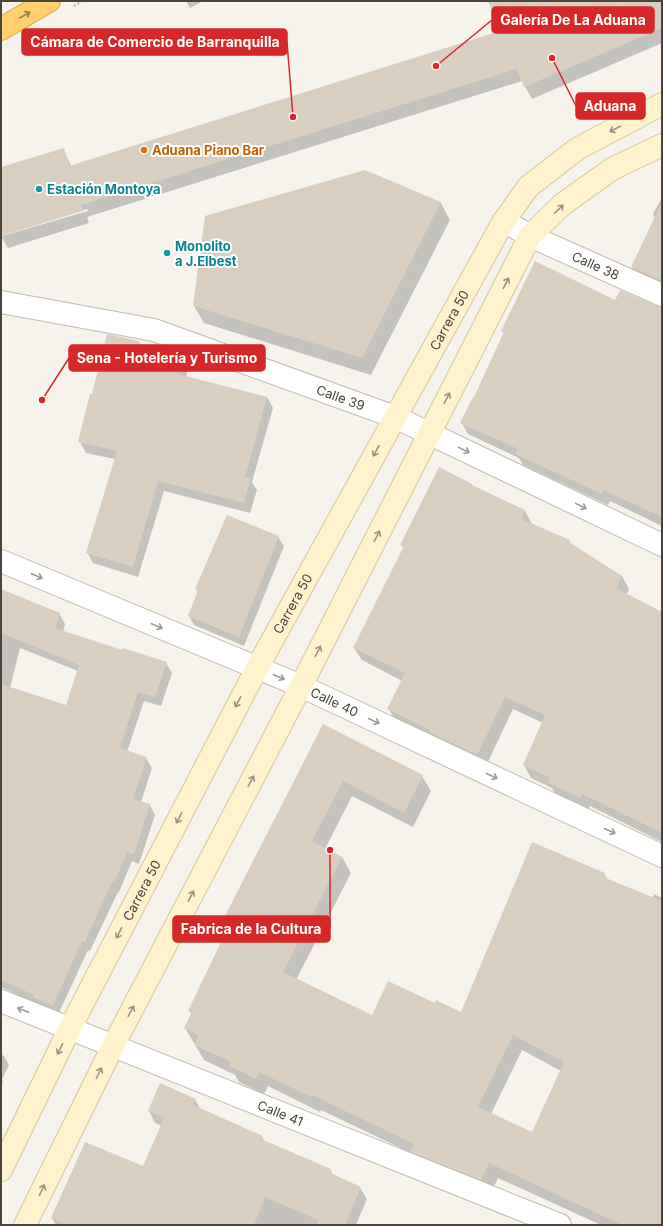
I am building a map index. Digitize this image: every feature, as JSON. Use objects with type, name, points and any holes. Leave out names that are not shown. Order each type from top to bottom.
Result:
[{"type":"highway","points":[[1,29],[49,1]]},
{"type":"street","name":"Carrera 50","points":[[1,1170],[70,1028],[256,668],[504,221],[528,187],[576,149],[662,104]]},
{"type":"street","points":[[25,1225],[113,1046],[301,686],[530,236],[563,204],[612,169],[662,145]]},
{"type":"street","name":"Calle 38","points":[[504,221],[530,236],[662,295]]},
{"type":"street","name":"Calle 39","points":[[1,302],[154,330],[395,417],[662,544]]},
{"type":"street","name":"Calle 40","points":[[1,561],[301,686],[662,856]]},
{"type":"street","name":"Calle 41","points":[[1,1001],[560,1225]]},
{"type":"building","points":[[488,1],[662,1],[662,28],[524,87],[516,69],[81,205],[83,211],[1,236],[1,167],[64,148],[69,166],[500,31]]},
{"type":"building","points":[[365,170],[441,202],[362,358],[193,306],[205,216]]},
{"type":"building","points":[[662,202],[662,281],[631,267]]},
{"type":"building","points":[[535,261],[615,300],[620,290],[662,307],[662,517],[603,490],[602,494],[515,454],[518,449],[460,423],[474,397],[504,332],[501,331]]},
{"type":"building","points":[[107,334],[139,341],[138,345],[183,357],[178,374],[267,397],[245,477],[251,478],[244,503],[158,481],[133,567],[86,553],[117,451],[78,442]]},
{"type":"building","points":[[439,467],[472,485],[525,510],[521,519],[570,540],[569,542],[622,576],[616,588],[662,612],[662,833],[582,794],[581,798],[548,783],[550,778],[523,765],[545,715],[505,697],[477,755],[429,732],[430,730],[387,709],[405,673],[353,648],[404,546],[400,545]]},
{"type":"building","points":[[227,515],[279,536],[239,637],[188,616],[198,590],[195,589]]},
{"type":"building","points":[[1,589],[60,613],[55,628],[122,650],[123,648],[167,662],[155,697],[138,692],[120,748],[147,757],[133,799],[150,804],[134,854],[127,852],[114,883],[112,882],[85,942],[82,941],[53,1006],[33,997],[34,995],[1,980],[1,684],[66,705],[79,665],[1,633]]},
{"type":"building","points":[[323,724],[423,775],[404,813],[343,781],[312,841],[342,857],[283,972],[372,1015],[388,981],[435,1003],[436,1000],[461,1012],[532,842],[605,873],[603,877],[662,901],[662,1225],[622,1225],[489,1163],[481,1180],[410,1152],[414,1144],[312,1095],[311,1097],[259,1072],[256,1079],[229,1066],[231,1062],[194,1045],[199,1035],[184,1028],[192,1012],[188,1011],[232,919],[225,916]],"holes":[[[513,1035],[564,1062],[532,1132],[478,1107]]]},
{"type":"building","points":[[160,1083],[196,1099],[193,1105],[263,1136],[261,1139],[331,1169],[330,1173],[361,1187],[345,1225],[316,1225],[318,1220],[265,1197],[254,1225],[66,1225],[51,1218],[85,1142],[143,1166],[164,1118],[148,1111]]},
{"type":"place","name":"Aduana","points":[[552,58]]},
{"type":"place","name":"Galería De La Aduana","points":[[436,66]]},
{"type":"place","name":"Cámara de Comercio de Barranquilla","points":[[293,117]]},
{"type":"place","name":"Aduana Piano Bar","points":[[144,150]]},
{"type":"place","name":"Estación Montoya","points":[[39,189]]},
{"type":"place","name":"Monolito a J.Elbest","points":[[167,253]]},
{"type":"place","name":"Sena - Hotelería y Turismo","points":[[42,400]]},
{"type":"place","name":"Fabrica de la Cultura","points":[[330,850]]}]
